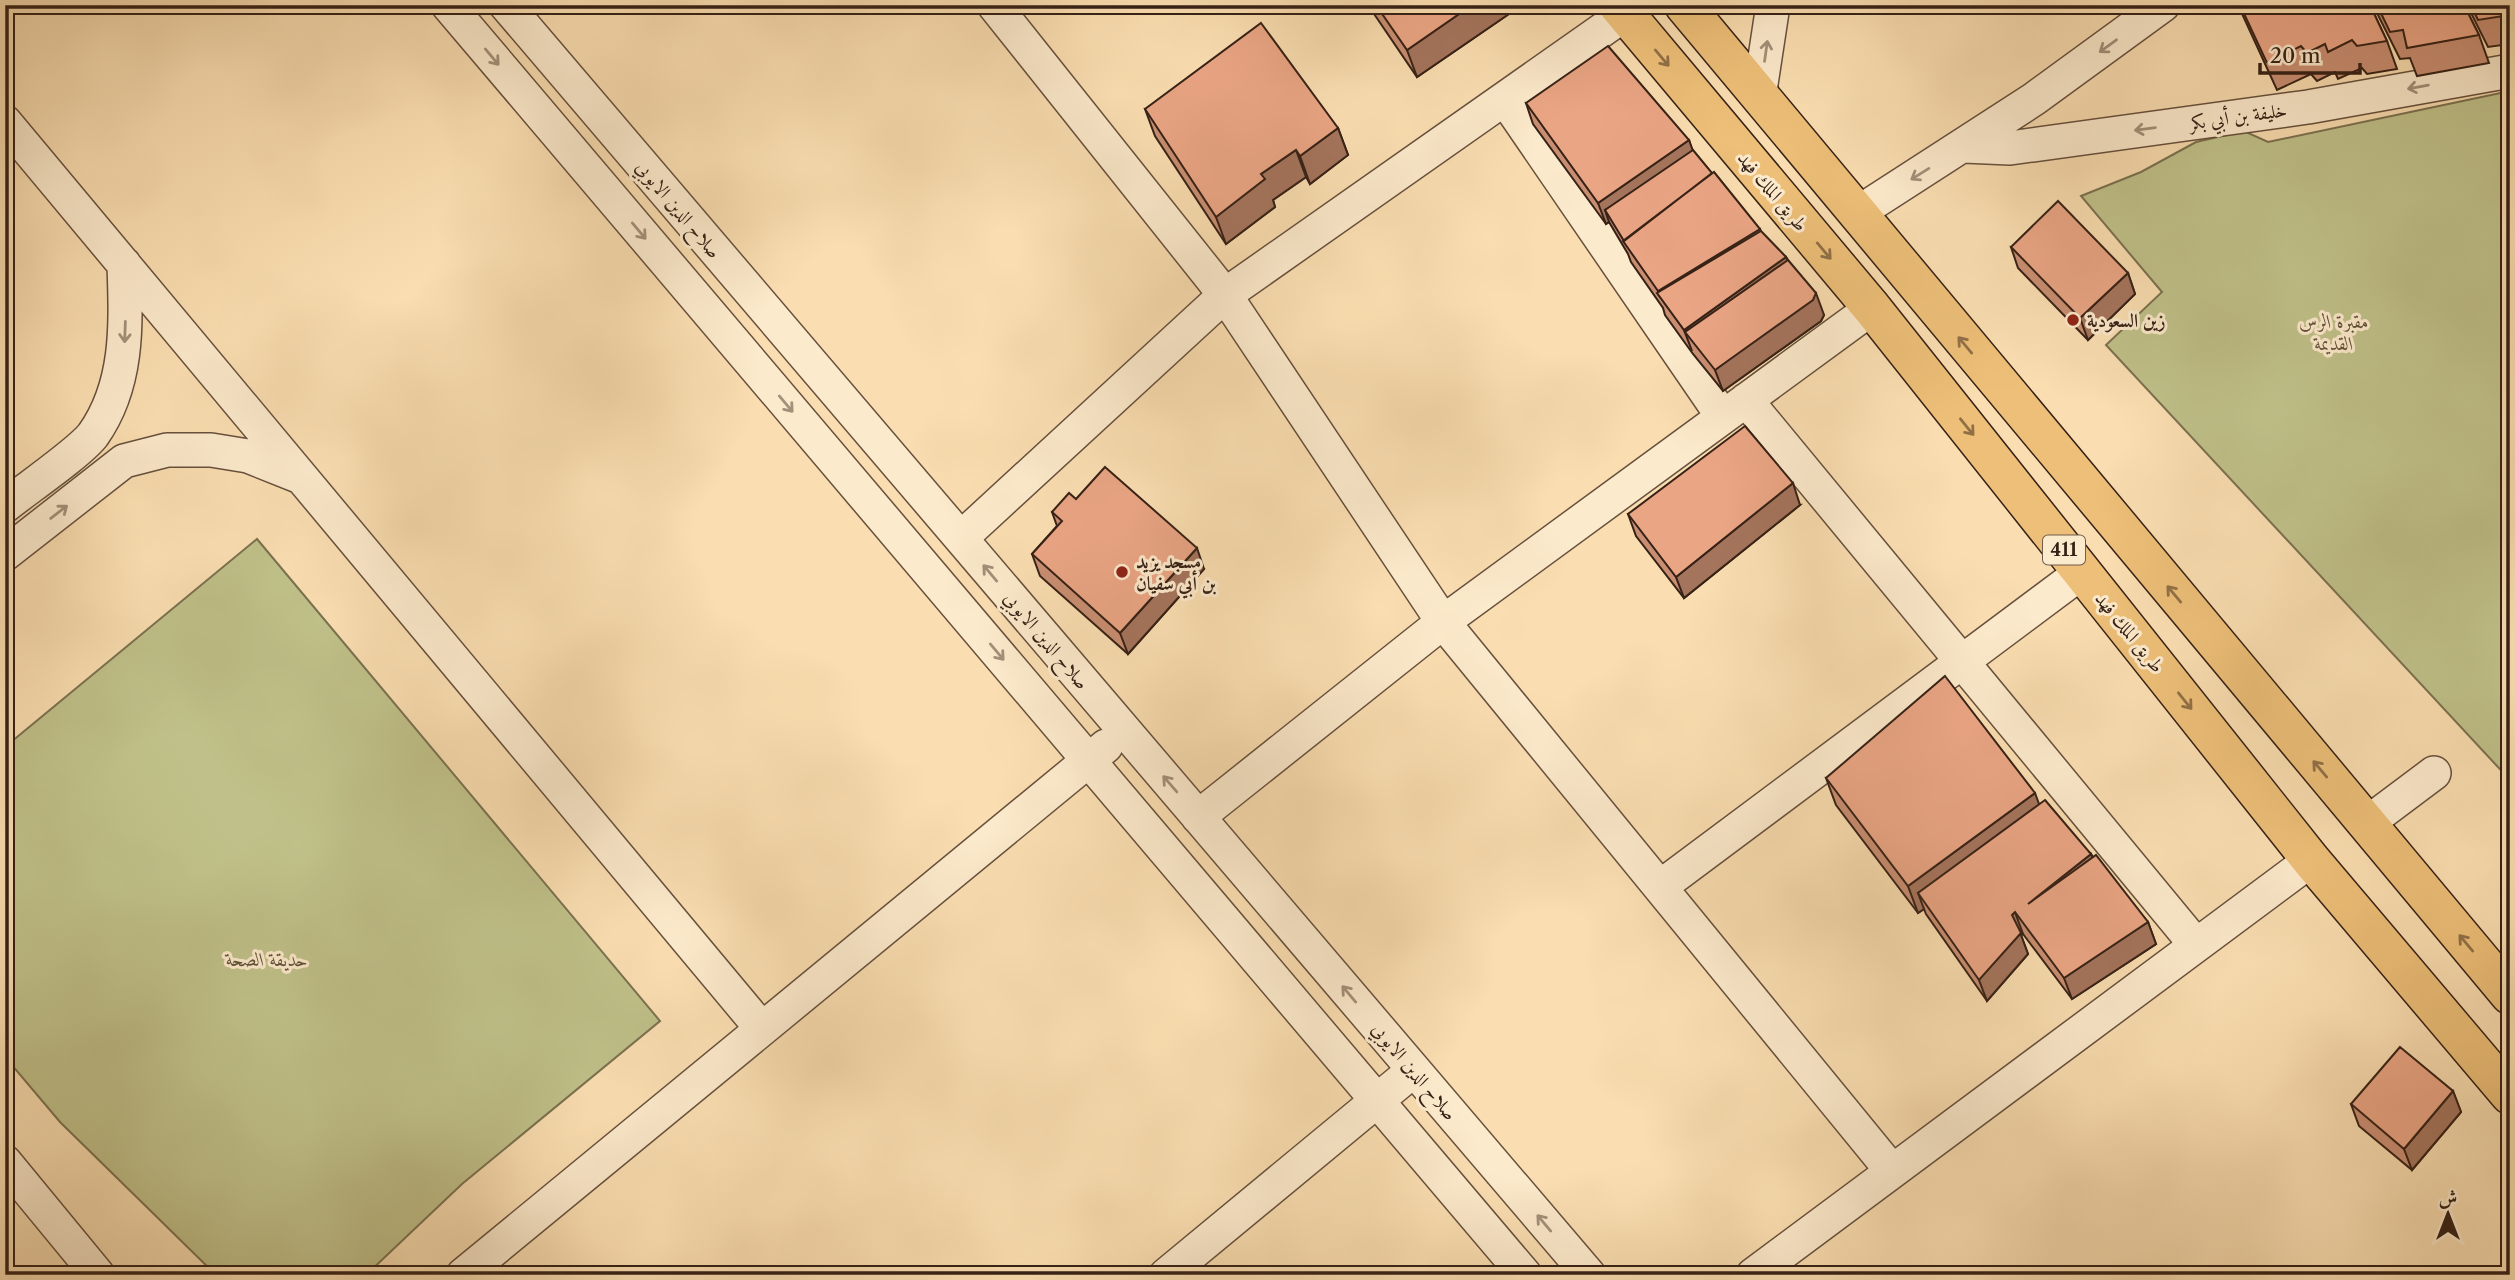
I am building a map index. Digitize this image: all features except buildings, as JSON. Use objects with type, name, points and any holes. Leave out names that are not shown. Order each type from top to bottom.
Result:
[{"type":"main road","points":[[1684,5],[2119,530],[2510,995]]},
{"type":"main road","name":"طريق الملك فهد","points":[[1622,10],[1872,308],[2311,860],[2510,1095]]},
{"type":"main road","points":[[2079,568],[2119,530]]},
{"type":"street","points":[[448,5],[1525,1275]]},
{"type":"street","name":"صلاح الدين الايوبي","points":[[506,5],[1589,1275]]},
{"type":"street","points":[[994,5],[1226,295],[1443,622],[1892,1171]]},
{"type":"street","points":[[1759,97],[1773,5]]},
{"type":"street","points":[[1856,214],[1964,146],[2163,5]]},
{"type":"street","points":[[961,538],[1226,295],[1505,99],[1622,10]]},
{"type":"street","name":"خليفة بن أبي بكر","points":[[1964,146],[2010,148],[2037,145],[2308,107],[2510,71]]},
{"type":"street","points":[[1505,99],[1734,409],[1960,663],[2196,945]]},
{"type":"street","points":[[5,122],[762,1028]]},
{"type":"street","points":[[5,506],[92,436],[105,411],[117,386],[123,361],[124,264]]},
{"type":"street","points":[[1198,817],[1443,622],[1872,308]]},
{"type":"street","points":[[5,554],[124,461],[167,450],[211,450],[248,456],[302,477]]},
{"type":"street","points":[[1660,887],[1960,663],[2079,568]]},
{"type":"street","points":[[463,1275],[1125,731]]},
{"type":"street","points":[[2366,824],[2434,773]]},
{"type":"street","points":[[1753,1275],[2311,860]]},
{"type":"street","points":[[1166,1275],[1414,1070]]},
{"type":"street","points":[[5,1162],[98,1275]]},
{"type":"green space","name":"مقبرة الرس القديمة","points":[[2510,91],[2510,780],[2106,345],[2162,292],[2081,196],[2141,172],[2196,142],[2244,131],[2268,142]]},
{"type":"green space","name":"حديقة الصحة","points":[[257,539],[660,1021],[462,1184],[366,1275],[216,1275],[60,1122],[5,1057],[5,747]]},
{"type":"place","name":"زين السعودية","points":[[2073,320]]},
{"type":"place","name":"مسجد يزيد بن أبي سفيان","points":[[1122,572]]}]
